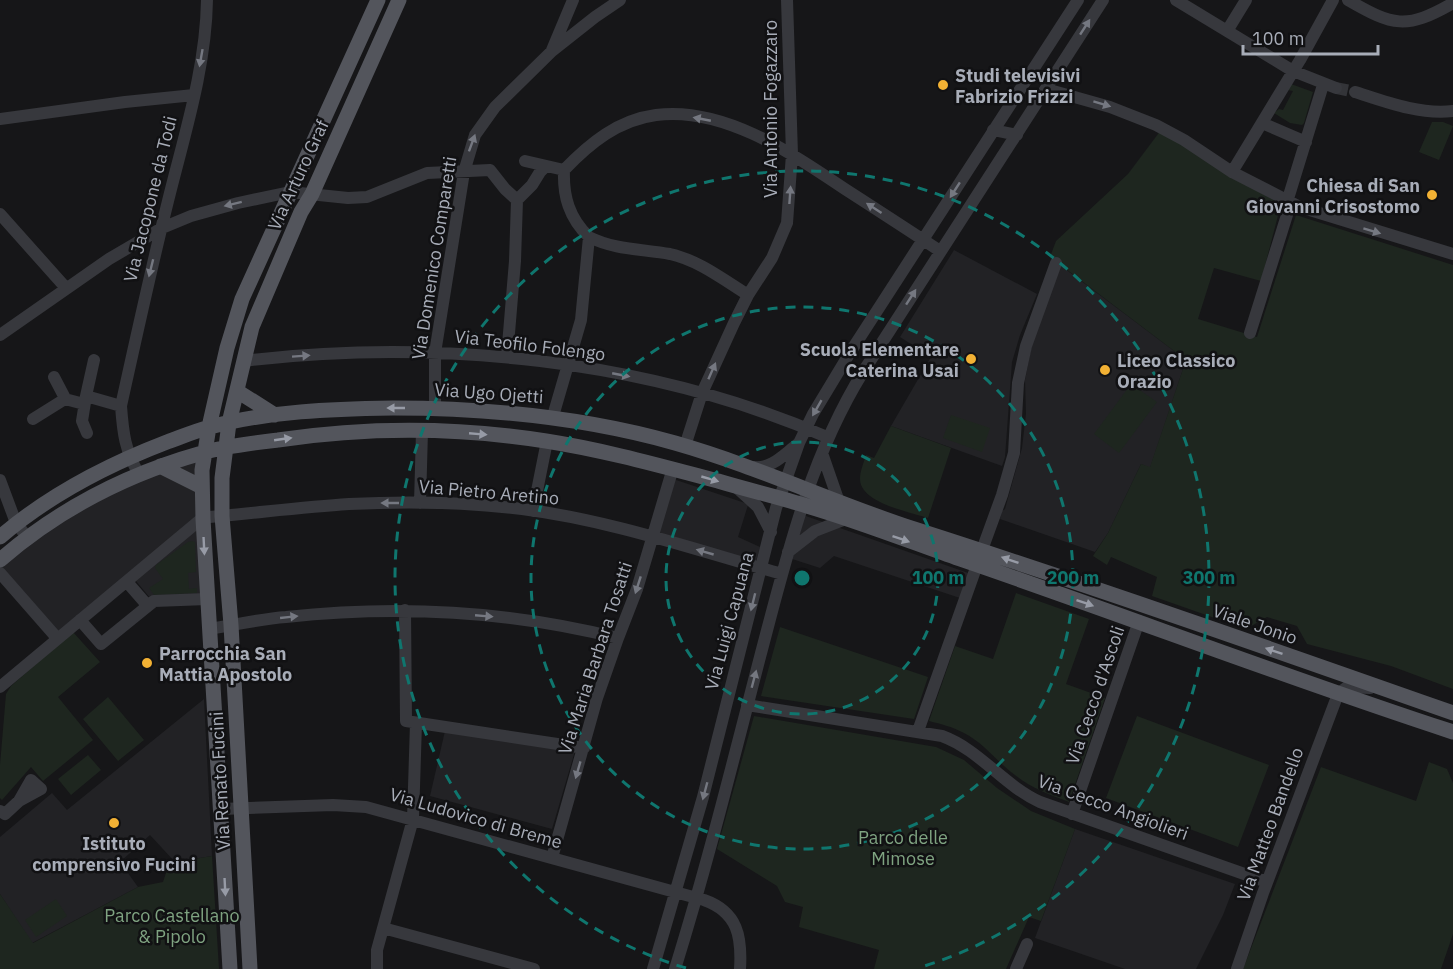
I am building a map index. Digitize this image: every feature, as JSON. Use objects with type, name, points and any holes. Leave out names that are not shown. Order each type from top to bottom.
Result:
[{"type":"main road","name":"Via Arturo Graf","points":[[204,452],[223,364],[242,299],[378,0]]},
{"type":"main road","name":"Via Arturo Graf","points":[[225,448],[242,366],[258,311],[399,0]]},
{"type":"main road","points":[[237,391],[274,415]]},
{"type":"main road","name":"Via Ugo Ojetti","points":[[208,427],[274,415],[339,410],[435,408],[553,416],[685,446],[785,482],[805,497]]},
{"type":"main road","points":[[0,537],[16,523],[58,495],[129,457],[208,427]]},
{"type":"main road","points":[[0,560],[27,537],[94,495],[160,466],[225,448],[349,432],[422,431],[547,441],[673,468],[779,498],[805,497]]},
{"type":"main road","name":"Via Renato Fucini","points":[[225,448],[222,516],[231,625],[250,969]]},
{"type":"main road","name":"Via Renato Fucini","points":[[204,452],[202,487],[207,599],[230,969]]},
{"type":"main road","points":[[160,466],[202,487]]},
{"type":"main road","name":"Viale Jonio","points":[[805,497],[839,502],[1139,621],[1338,694],[1453,732]]},
{"type":"main road","name":"Viale Jonio","points":[[805,497],[846,519],[980,558],[1317,666],[1453,713]]},
{"type":"street","name":"Via Jacopone da Todi","points":[[139,474],[129,457],[121,406],[151,269],[194,94],[205,35],[207,0]]},
{"type":"street","points":[[552,51],[573,0]]},
{"type":"street","name":"Via Domenico Comparetti","points":[[435,408],[435,353],[464,172],[471,144],[479,128],[495,108],[552,51],[594,16],[620,0]]},
{"type":"street","name":"Via Antonio Fogazzaro","points":[[685,446],[702,393],[748,295],[772,258],[787,224],[792,154],[787,0]]},
{"type":"street","points":[[768,545],[779,498],[806,428],[846,359],[1078,0]]},
{"type":"street","points":[[675,969],[696,898],[787,552],[827,437],[845,401],[899,315],[1103,0]]},
{"type":"street","points":[[1176,0],[1293,71],[1323,85],[1336,88]]},
{"type":"street","points":[[1227,31],[1245,0]]},
{"type":"street","points":[[1232,172],[1333,0]]},
{"type":"street","points":[[1348,0],[1375,15],[1404,22],[1423,19],[1453,3]]},
{"type":"street","points":[[1047,48],[1065,59]]},
{"type":"street","points":[[1250,333],[1287,215],[1287,202],[1323,85]]},
{"type":"street","points":[[1046,89],[1099,103],[1156,125],[1184,140],[1232,172],[1287,202],[1367,229],[1453,254]]},
{"type":"street","points":[[1355,92],[1397,105],[1437,113],[1453,111]]},
{"type":"street","points":[[0,119],[194,94]]},
{"type":"street","points":[[748,295],[680,257],[617,247],[589,237],[577,223],[568,206],[564,189],[564,170],[583,150],[603,134],[637,120],[667,114],[701,118],[740,129],[792,154],[940,251]]},
{"type":"street","points":[[1262,123],[1306,142]]},
{"type":"street","points":[[993,130],[1017,135]]},
{"type":"street","points":[[525,160],[564,170]]},
{"type":"street","points":[[507,357],[514,282],[517,200],[546,166]]},
{"type":"street","points":[[2,328],[109,259],[162,228],[207,211],[290,192],[367,198],[427,173],[464,172],[494,167],[505,189],[517,200]]},
{"type":"street","points":[[966,172],[985,184]]},
{"type":"street","points":[[0,214],[66,288]]},
{"type":"street","points":[[553,416],[581,320],[589,237]]},
{"type":"street","points":[[918,731],[1013,459],[1018,383],[1026,346],[1056,262]]},
{"type":"street","points":[[882,304],[899,315]]},
{"type":"street","name":"Via Teofilo Folengo","points":[[242,366],[316,355],[462,353],[507,357],[566,365],[702,393],[827,437]]},
{"type":"street","points":[[87,433],[82,421],[94,360]]},
{"type":"street","points":[[223,364],[229,371],[242,366]]},
{"type":"street","points":[[54,377],[66,400]]},
{"type":"street","points":[[33,419],[66,400],[85,400],[121,406]]},
{"type":"street","points":[[420,503],[422,431]]},
{"type":"street","points":[[533,511],[547,441]]},
{"type":"street","points":[[741,466],[767,467],[799,443]]},
{"type":"street","points":[[822,452],[839,502]]},
{"type":"street","name":"Via Maria Barbara Tosatti","points":[[552,858],[597,698],[637,589],[673,468]]},
{"type":"street","points":[[754,491],[760,473]]},
{"type":"street","points":[[0,480],[16,523],[27,537]]},
{"type":"street","points":[[735,486],[758,507],[771,532]]},
{"type":"street","name":"Via Pietro Aretino","points":[[203,519],[350,504],[475,505],[533,511],[588,521],[782,574]]},
{"type":"street","points":[[0,687],[203,519]]},
{"type":"street","points":[[787,552],[815,531],[846,519]]},
{"type":"street","name":"Via Luigi Capuana","points":[[653,969],[700,808],[768,545],[776,552],[787,552]]},
{"type":"street","points":[[0,573],[57,638]]},
{"type":"street","points":[[127,582],[147,605]]},
{"type":"street","points":[[80,620],[101,645],[147,605],[158,600],[207,599]]},
{"type":"street","points":[[377,969],[377,950],[413,819],[405,610]]},
{"type":"street","points":[[209,629],[285,617],[405,610],[522,619],[618,638]]},
{"type":"street","name":"Via Cecco d'Ascoli","points":[[1072,814],[1139,621]]},
{"type":"street","points":[[1291,677],[1311,676],[1317,666]]},
{"type":"street","points":[[1338,694],[1344,688],[1349,687],[1389,690]]},
{"type":"street","name":"Via Matteo Bandello","points":[[1237,968],[1338,694]]},
{"type":"street","name":"Via Cecco Angiolieri","points":[[747,705],[942,736],[960,743],[1024,794],[1040,802],[1267,882]]},
{"type":"street","points":[[411,722],[584,748]]},
{"type":"street","points":[[0,811],[5,813],[19,801]]},
{"type":"street","name":"Via Ludovico di Breme","points":[[220,809],[350,805],[377,809],[696,898],[715,904],[732,920],[740,941],[740,969]]},
{"type":"street","points":[[383,927],[534,969]]},
{"type":"street","points":[[1016,969],[1027,944]]},
{"type":"shaded area","name":"Scuola Elementare Caterina Usai","points":[[954,250],[1037,294],[1020,335],[1012,362],[1005,457],[1002,466],[891,426],[931,357],[900,337]]},
{"type":"shaded area","name":"Liceo Classico Orazio","points":[[1060,265],[1186,360],[1150,468],[1141,464],[1108,533],[1095,552],[1000,519],[1005,509],[1022,448],[1026,414],[1025,380],[1032,344]]},
{"type":"shaded area","points":[[197,461],[205,597],[151,599],[136,581],[61,641],[0,568],[26,541],[137,478]]},
{"type":"shaded area","points":[[673,479],[748,505],[738,537],[760,547],[756,562],[656,536]]},
{"type":"shaded area","points":[[803,515],[971,574],[963,599],[834,556],[820,568],[789,558]]},
{"type":"shaded area","name":"Istituto comprensivo Fucini","points":[[204,699],[212,856],[175,862],[150,835],[120,862],[138,887],[32,943],[0,894],[0,837],[52,793],[67,810]]},
{"type":"shaded area","points":[[445,731],[575,751],[552,829],[430,796]]},
{"type":"shaded area","points":[[1075,829],[1235,884],[1223,915],[1196,969],[1125,969],[1035,938]]},
{"type":"green space","points":[[1291,84],[1313,92],[1302,125],[1290,123],[1274,113],[1279,109],[1283,110],[1293,91],[1288,90]]},
{"type":"green space","points":[[1432,122],[1443,122],[1453,126],[1439,160],[1419,152]]},
{"type":"green space","points":[[1161,130],[1220,170],[1281,204],[1261,281],[1214,268],[1198,319],[1257,337],[1296,215],[1453,265],[1453,689],[1391,666],[1307,644],[1297,626],[1267,617],[1246,629],[1152,596],[1157,577],[1111,557],[1107,565],[1093,556],[1108,533],[1141,464],[1150,467],[1186,360],[1050,257],[1056,241],[1128,174]]},
{"type":"green space","points":[[1131,384],[1157,402],[1119,453],[1094,434]]},
{"type":"green space","points":[[951,415],[990,428],[982,452],[943,438]]},
{"type":"green space","points":[[891,426],[951,448],[928,518],[887,505],[868,494],[862,487],[860,476],[866,455],[874,458]]},
{"type":"green space","points":[[192,541],[195,542],[196,572],[188,573],[189,589],[197,588],[197,593],[154,595],[149,588],[163,579],[155,568],[156,565]]},
{"type":"green space","points":[[1016,593],[1089,619],[1066,684],[1105,698],[1069,802],[1021,780],[971,737],[951,727],[929,721],[955,646],[993,659]]},
{"type":"green space","points":[[780,627],[928,677],[914,719],[761,696]]},
{"type":"green space","points":[[73,632],[100,662],[58,697],[93,740],[43,781],[31,767],[2,800],[0,798],[0,765],[6,694],[11,686]]},
{"type":"green space","points":[[108,697],[144,740],[118,761],[83,719]]},
{"type":"green space","name":"Parco delle Mimose","points":[[754,716],[936,747],[964,760],[997,788],[1031,811],[1075,829],[1041,921],[1029,917],[1006,969],[874,969],[879,950],[799,927],[803,907],[785,902],[777,886],[717,849]]},
{"type":"green space","points":[[1137,716],[1269,765],[1238,847],[1106,798]]},
{"type":"green space","points":[[88,755],[101,770],[71,795],[58,779]]},
{"type":"green space","points":[[1429,762],[1447,769],[1453,783],[1453,934],[1441,969],[1243,969],[1321,767],[1416,801]]},
{"type":"green space","name":"Parco Castellano & Pipolo","points":[[212,856],[219,969],[0,969],[0,894],[33,943],[138,887],[163,882],[168,867],[175,862]]},
{"type":"green space","points":[[56,899],[67,916],[36,937],[25,920]]},
{"type":"tunnel","points":[[1336,88],[1355,92]]},
{"type":"place","name":"Studi televisivi Fabrizio Frizzi","points":[[943,85]]},
{"type":"place","name":"Chiesa di San Giovanni Crisostomo","points":[[1432,195]]},
{"type":"place","name":"Scuola Elementare Caterina Usai","points":[[971,359]]},
{"type":"place","name":"Liceo Classico Orazio","points":[[1105,370]]},
{"type":"place","name":"Parrocchia San Mattia Apostolo","points":[[147,663]]},
{"type":"place","name":"Istituto comprensivo Fucini","points":[[114,823]]}]
